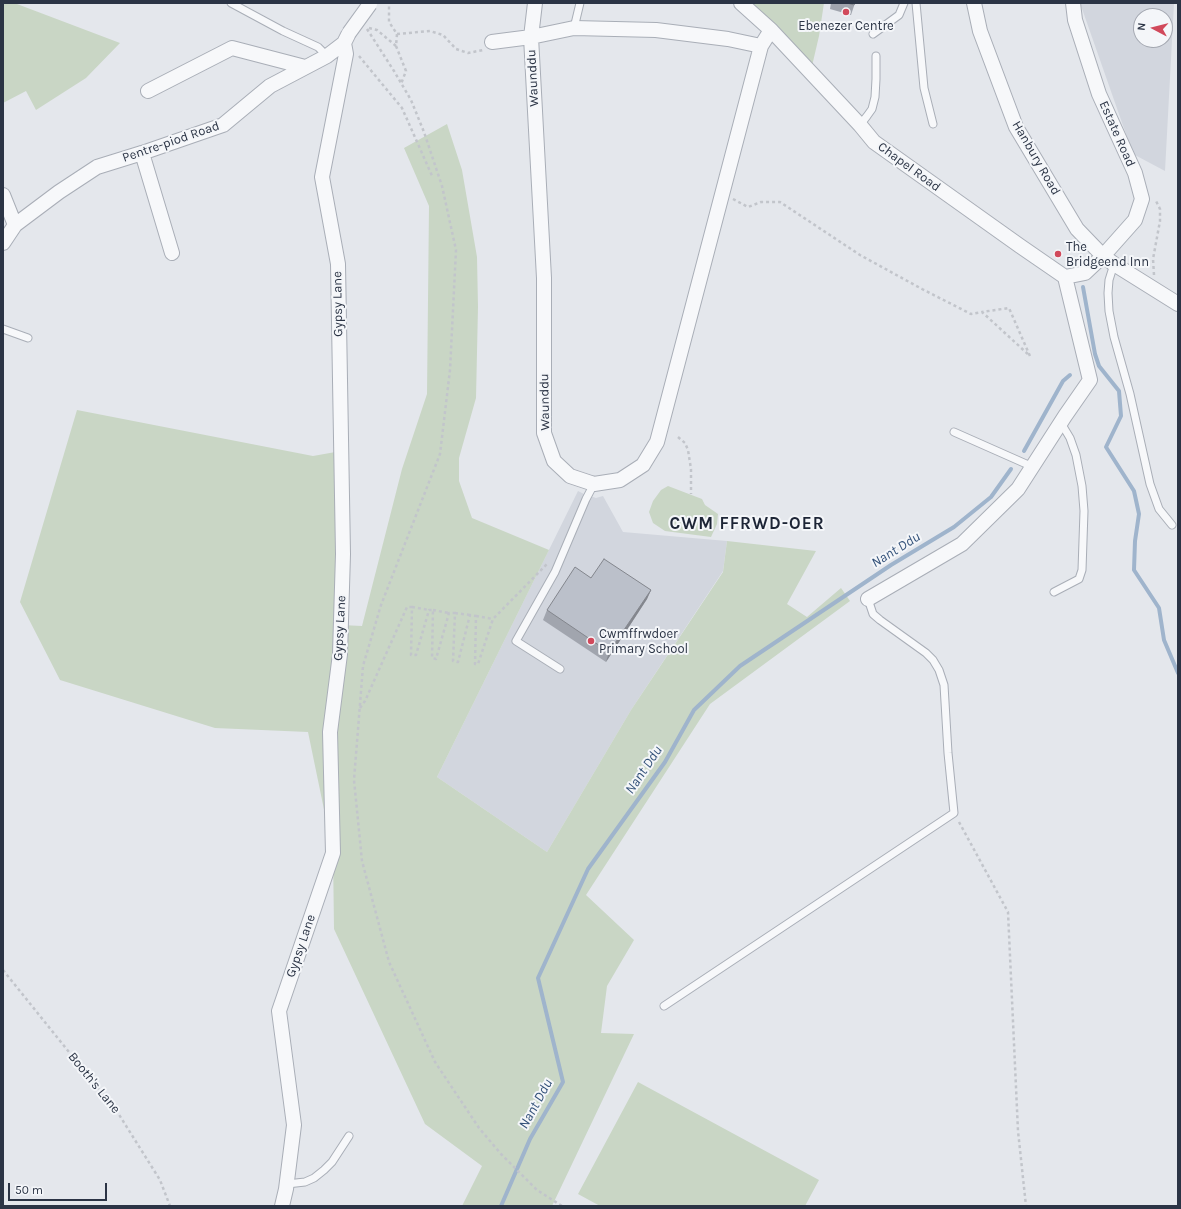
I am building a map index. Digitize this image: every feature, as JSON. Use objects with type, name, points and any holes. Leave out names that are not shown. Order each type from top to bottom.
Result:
[{"type":"street","name":"Pentre-piod Road","points":[[3,243],[15,225],[59,192],[97,167],[223,125],[270,86],[327,56],[346,42],[370,3]]},
{"type":"street","points":[[492,42],[531,38],[535,3]]},
{"type":"street","name":"Chapel Road","points":[[741,3],[771,30],[860,125],[874,142],[1013,242],[1065,276]]},
{"type":"street","name":"Hanbury Road","points":[[974,3],[980,31],[1016,127],[1077,229],[1109,260],[1178,304]]},
{"type":"street","name":"Estate Road","points":[[1073,3],[1075,20],[1099,94],[1135,173],[1142,199],[1135,220],[1109,260]]},
{"type":"street","name":"Waunddu","points":[[761,46],[728,39],[656,30],[574,28],[531,38],[544,278],[544,433],[554,461],[570,476],[594,484],[620,480],[643,465],[657,442],[761,46],[771,30]]},
{"type":"street","name":"Gypsy Lane","points":[[282,1206],[294,1125],[278,1011],[333,853],[330,732],[340,654],[343,546],[338,264],[322,177],[346,54],[346,42]]},
{"type":"street","points":[[148,91],[232,48],[305,67]]},
{"type":"street","points":[[142,153],[172,253]]},
{"type":"street","points":[[3,195],[15,225]]},
{"type":"street","points":[[868,599],[962,544],[1018,489],[1090,380],[1065,276],[1085,273],[1109,260]]},
{"type":"lane","points":[[231,3],[283,31],[318,47],[327,56]]},
{"type":"lane","points":[[574,28],[580,3]]},
{"type":"lane","points":[[873,34],[899,15],[904,3]]},
{"type":"lane","points":[[916,3],[924,88],[933,124]]},
{"type":"lane","points":[[860,125],[868,116],[875,97],[876,56]]},
{"type":"lane","points":[[1109,260],[1109,311],[1114,336],[1130,394],[1150,484],[1159,509],[1172,525]]},
{"type":"lane","points":[[3,329],[28,338]]},
{"type":"lane","points":[[1054,592],[1079,579],[1082,570],[1084,518],[1082,486],[1076,455],[1070,438],[1061,423]]},
{"type":"lane","points":[[954,432],[1033,467]]},
{"type":"lane","points":[[560,669],[516,642],[555,572],[586,499],[594,484]]},
{"type":"lane","points":[[664,1006],[954,813],[948,753],[944,685],[939,670],[933,660],[926,653],[873,614],[868,599]]},
{"type":"lane","points":[[286,1184],[305,1182],[314,1178],[332,1162],[349,1136]]},
{"type":"path","points":[[389,3],[389,22],[397,34],[396,46],[406,71],[401,84]]},
{"type":"path","points":[[396,46],[377,30],[366,28],[411,100],[424,132],[442,186],[456,250],[450,370],[440,454],[381,605],[363,666],[354,780],[362,861],[389,962],[435,1062],[478,1128],[501,1154],[537,1190],[562,1206]]},
{"type":"path","points":[[397,34],[430,31],[443,35],[456,49],[468,53],[487,49],[492,42]]},
{"type":"path","points":[[346,42],[402,108],[433,178]]},
{"type":"path","points":[[731,198],[748,207],[762,202],[780,202],[860,255],[971,314],[982,312],[1009,308],[1030,356],[982,312]]},
{"type":"path","points":[[678,437],[685,443],[688,450],[691,470],[691,494]]},
{"type":"path","points":[[476,616],[475,664],[478,664],[493,619],[547,564],[550,558]]},
{"type":"path","points":[[360,708],[365,701],[407,607],[493,619]]},
{"type":"path","points":[[412,607],[411,655],[416,655],[429,610]]},
{"type":"path","points":[[433,610],[432,658],[436,659],[449,613]]},
{"type":"path","points":[[455,613],[453,661],[458,662],[470,615]]},
{"type":"path","points":[[954,813],[1008,912],[1018,1131],[1026,1206]]},
{"type":"path","name":"Booth's Lane","points":[[3,970],[118,1113],[160,1180],[170,1206]]},
{"type":"shaded area","points":[[1080,3],[1174,3],[1173,22],[1173,8],[1133,8],[1133,48],[1172,48],[1165,171],[1133,154]]},
{"type":"shaded area","name":"Cwmffrwdoer Primary School","points":[[578,491],[596,498],[603,496],[623,532],[727,541],[723,571],[631,710],[547,852],[437,777]]},
{"type":"green space","points":[[3,3],[17,3],[120,43],[86,78],[36,110],[26,91],[3,103]]},
{"type":"green space","points":[[747,3],[824,3],[819,36],[812,66]]},
{"type":"green space","points":[[447,124],[462,170],[477,257],[478,307],[476,398],[459,458],[459,481],[472,518],[549,550],[437,777],[547,852],[631,710],[723,572],[727,541],[816,551],[787,604],[807,617],[841,588],[850,601],[710,704],[586,895],[634,940],[607,986],[601,1033],[634,1034],[552,1206],[462,1206],[482,1166],[425,1124],[334,929],[333,853],[308,732],[215,728],[60,680],[20,602],[77,410],[313,456],[341,451],[341,625],[362,626],[402,469],[427,394],[429,206],[404,148]]},
{"type":"green space","points":[[668,486],[702,499],[705,505],[718,514],[717,524],[711,537],[665,531],[653,523],[649,512],[653,501],[661,490]]},
{"type":"green space","points":[[638,1082],[819,1180],[805,1206],[600,1206],[578,1194]]},
{"type":"building","points":[[604,559],[651,590],[609,652],[547,610],[575,567],[591,578]]},
{"type":"waterway","points":[[1083,287],[1095,354],[1099,366],[1119,391],[1121,416],[1106,447],[1134,491],[1139,514],[1135,541],[1134,570],[1159,608],[1164,640],[1178,673]]},
{"type":"waterway","name":"Nant Ddu","points":[[1024,451],[1063,381],[1070,375]]},
{"type":"waterway","name":"Nant Ddu","points":[[501,1206],[530,1139],[563,1082],[538,978],[588,869],[665,762],[694,710],[740,666],[891,565],[954,527],[991,497],[1011,469]]},
{"type":"place","name":"Ebenezer Centre","points":[[846,12]]},
{"type":"place","name":"The Bridgeend Inn","points":[[1058,254]]},
{"type":"place","name":"Cwmffrwdoer Primary School","points":[[591,641]]},
{"type":"district","name":"CWM FFRWD-OER","points":[[747,524]]}]
